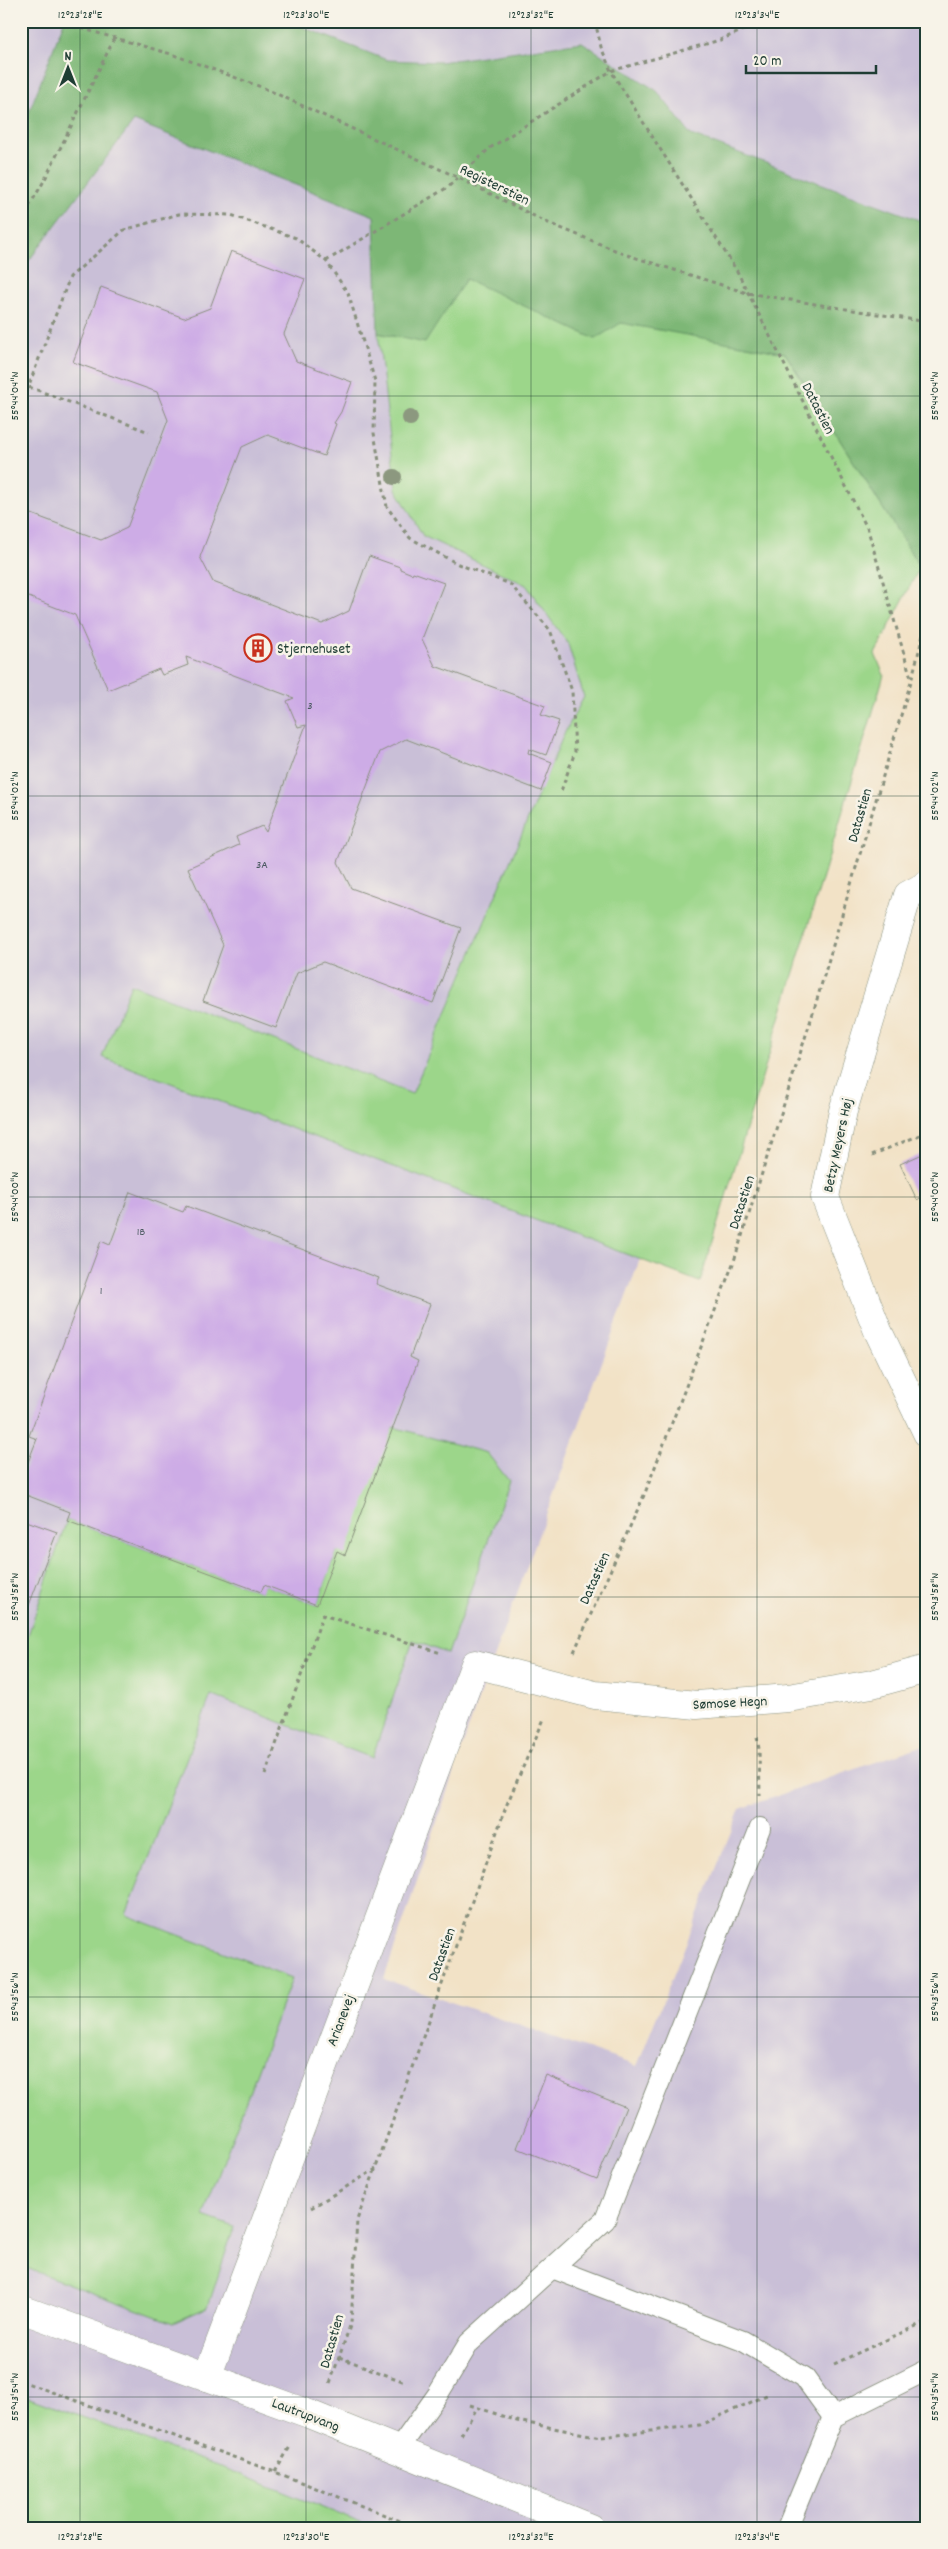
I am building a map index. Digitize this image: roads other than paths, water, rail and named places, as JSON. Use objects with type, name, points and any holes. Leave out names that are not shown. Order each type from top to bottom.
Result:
[{"type":"street","name":"Betzy Meyers Høj","points":[[927,885],[908,895],[843,1111],[825,1197],[878,1331],[927,1433]]},
{"type":"street","name":"Sømose Hegn","points":[[475,1664],[558,1687],[596,1695],[697,1705],[788,1698],[872,1684],[927,1669]]},
{"type":"street","name":"Arianevej","points":[[207,2377],[256,2240],[475,1664]]},
{"type":"street","name":"Lautrupvang","points":[[21,2309],[309,2414],[588,2527]]},
{"type":"lane","points":[[398,2450],[438,2394],[469,2343],[605,2220],[760,1828]]},
{"type":"lane","points":[[552,2268],[743,2341],[804,2377],[833,2417]]},
{"type":"lane","points":[[787,2528],[833,2417],[927,2370]]},
{"type":"place","name":"Stjernehuset","points":[[258,648]]}]
